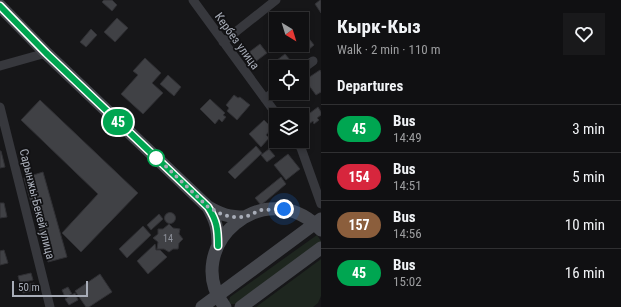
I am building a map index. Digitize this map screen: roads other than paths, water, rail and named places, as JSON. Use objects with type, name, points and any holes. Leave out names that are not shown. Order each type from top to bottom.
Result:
[{"type":"main road","points":[[0,6],[46,53],[208,207],[216,220],[218,246]]},
{"type":"main road","points":[[208,207],[221,214],[232,217],[245,217]]},
{"type":"main road","points":[[202,307],[218,295],[319,224],[295,212],[284,209],[261,210],[245,217],[231,227],[218,246],[214,259],[213,271],[214,284],[218,295],[225,307]]},
{"type":"main road","points":[[241,307],[321,248]]},
{"type":"street","name":"Кербез улица","points":[[193,0],[272,108]]},
{"type":"street","points":[[223,42],[276,0]]},
{"type":"street","points":[[0,66],[46,53]]},
{"type":"street","points":[[309,63],[313,60]]},
{"type":"street","points":[[265,99],[269,96]]},
{"type":"street","name":"Сарынжы-Бекей улица","points":[[0,107],[50,307]]},
{"type":"street","points":[[301,148],[321,204]]}]
